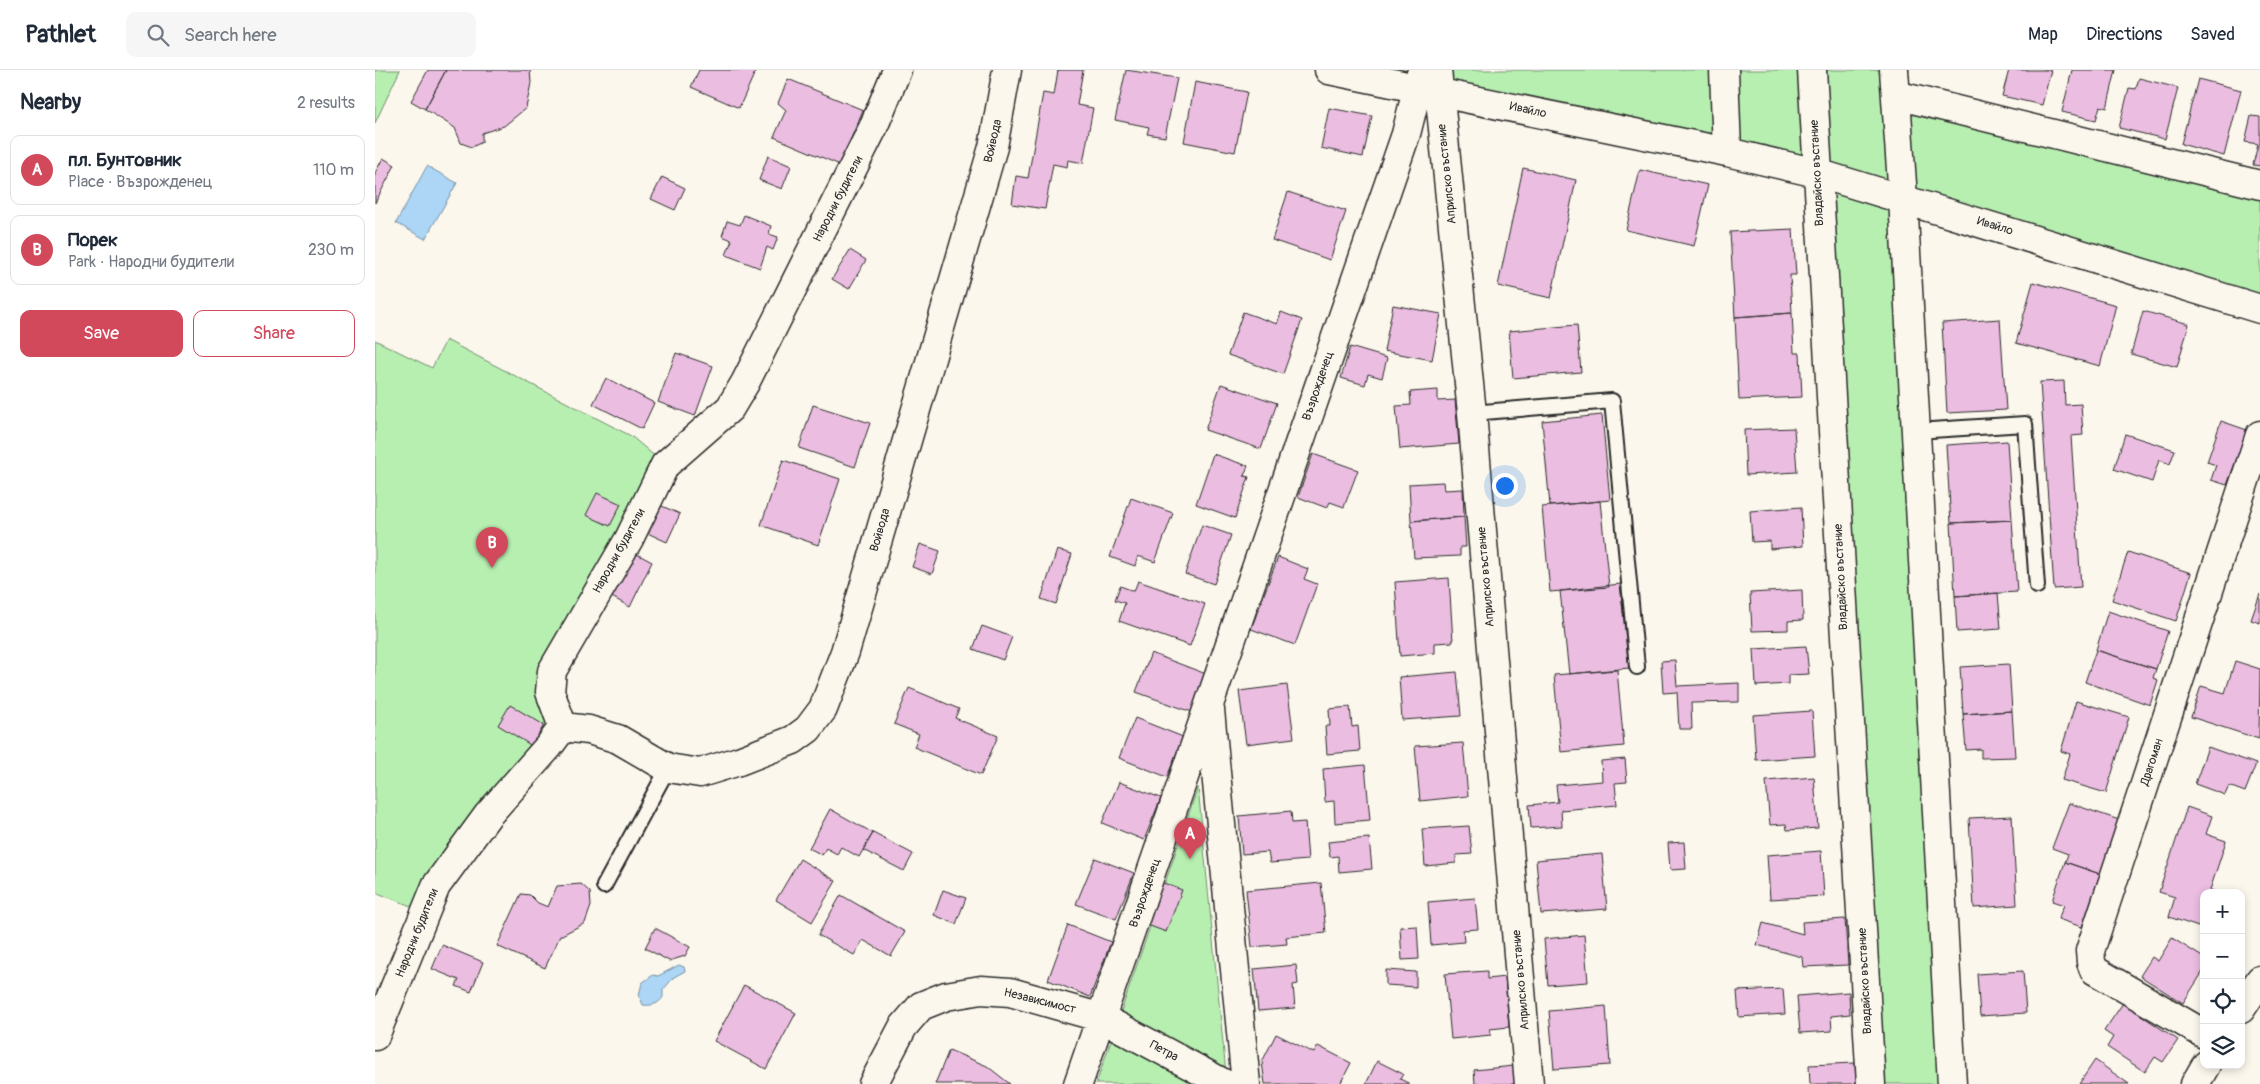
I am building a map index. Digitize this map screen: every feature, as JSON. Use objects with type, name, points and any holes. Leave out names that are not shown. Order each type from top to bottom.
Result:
[{"type":"street","name":"Народни будители","points":[[375,1036],[436,886],[487,816],[549,746],[563,727],[550,692],[552,671],[629,539],[665,465],[730,408],[745,383],[873,128],[897,70]]},
{"type":"street","name":"Войвода","points":[[563,727],[589,730],[618,739],[668,768],[699,772],[739,761],[793,740],[808,729],[823,709],[845,652],[993,147],[1007,70]]},
{"type":"street","name":"Ивайло","points":[[1329,70],[1429,80],[1817,173],[1903,198],[2260,310]]},
{"type":"street","points":[[1724,70],[1727,152]]},
{"type":"street","name":"Владайско въстание","points":[[1812,70],[1871,1084]]},
{"type":"street","name":"Априлско въстание","points":[[1429,80],[1472,413],[1529,1084]]},
{"type":"street","name":"Възрожденец","points":[[1078,1084],[1406,134],[1429,80]]},
{"type":"street","points":[[1952,1084],[1895,82],[2260,185]]},
{"type":"street","name":"Драгоман","points":[[2200,1032],[2094,970],[2090,951],[2260,435]]},
{"type":"street","name":"Възрожденец","points":[[1209,701],[1246,1084]]},
{"type":"street","points":[[2245,1003],[2260,980]]},
{"type":"street","name":"Независимост","points":[[873,1084],[903,1027],[921,1006],[946,996],[981,990],[1009,992],[1102,1018]]},
{"type":"street","name":"Петра","points":[[1102,1018],[1225,1084]]},
{"type":"street","points":[[2195,1084],[2204,1069]]},
{"type":"lane","points":[[1472,413],[1612,401],[1637,666]]},
{"type":"lane","points":[[1916,432],[2025,424],[2037,586]]},
{"type":"lane","points":[[604,886],[668,768]]},
{"type":"green space","points":[[375,70],[400,70],[375,123]]},
{"type":"green space","points":[[1437,70],[1894,70],[1897,95],[2260,185],[2260,309],[1903,198],[1952,1084],[1871,1084],[1817,173],[1438,92]]},
{"type":"green space","points":[[375,340],[432,368],[446,340],[631,436],[665,465],[552,671],[563,727],[416,908],[375,892]]},
{"type":"green space","points":[[1198,787],[1227,1084],[1096,1084]]},
{"type":"water","points":[[427,166],[457,183],[425,239],[396,223]]},
{"type":"water","points":[[679,965],[684,967],[685,971],[674,977],[663,990],[663,997],[655,1004],[643,1005],[639,995],[642,983],[653,975],[658,976]]},
{"type":"building","points":[[428,70],[446,70],[425,109],[411,101]]},
{"type":"building","points":[[446,70],[530,70],[531,83],[526,108],[504,126],[482,133],[482,142],[472,147],[461,143],[455,128],[425,109]]},
{"type":"building","points":[[699,70],[756,70],[739,108],[691,87]]},
{"type":"building","points":[[1058,70],[1083,70],[1077,105],[1093,108],[1083,163],[1068,160],[1067,167],[1053,164],[1045,209],[1012,204],[1016,176],[1028,178],[1043,93],[1054,95]]},
{"type":"building","points":[[1126,70],[1177,78],[1165,137],[1147,134],[1149,127],[1115,120]]},
{"type":"building","points":[[2009,70],[2051,70],[2042,105],[2002,96]]},
{"type":"building","points":[[2072,70],[2116,70],[2107,108],[2100,106],[2096,120],[2062,112]]},
{"type":"building","points":[[2139,78],[2178,88],[2165,139],[2119,128],[2129,88],[2136,89]]},
{"type":"building","points":[[788,79],[863,110],[840,165],[774,137],[786,110],[778,103]]},
{"type":"building","points":[[2198,79],[2241,90],[2224,156],[2181,144]]},
{"type":"building","points":[[1195,82],[1247,92],[1235,152],[1184,142]]},
{"type":"building","points":[[1329,108],[1372,116],[1363,157],[1321,148]]},
{"type":"building","points":[[2251,116],[2260,117],[2260,166],[2253,165],[2258,144],[2245,142]]},
{"type":"building","points":[[768,156],[791,166],[782,189],[759,180]]},
{"type":"building","points":[[383,158],[395,165],[375,203],[375,173]]},
{"type":"building","points":[[1523,168],[1576,180],[1551,298],[1498,286]]},
{"type":"building","points":[[1640,170],[1708,185],[1694,246],[1626,230]]},
{"type":"building","points":[[662,177],[685,188],[675,210],[651,199]]},
{"type":"building","points":[[1288,192],[1346,211],[1330,260],[1272,240]]},
{"type":"building","points":[[744,215],[771,226],[769,234],[778,237],[773,250],[767,247],[760,268],[726,255],[732,240],[722,236],[727,221],[740,225]]},
{"type":"building","points":[[1793,229],[1796,275],[1790,275],[1792,313],[1735,317],[1730,232]]},
{"type":"building","points":[[850,250],[866,260],[849,289],[832,279]]},
{"type":"building","points":[[2033,282],[2116,305],[2100,366],[2016,343]]},
{"type":"building","points":[[1393,305],[1441,314],[1432,360],[1384,351]]},
{"type":"building","points":[[2143,311],[2189,324],[2177,367],[2131,354]]},
{"type":"building","points":[[1243,312],[1277,324],[1281,312],[1302,320],[1283,374],[1228,355]]},
{"type":"building","points":[[1792,313],[1794,353],[1800,353],[1802,397],[1739,400],[1735,317]]},
{"type":"building","points":[[2000,319],[2006,410],[1947,413],[1942,323]]},
{"type":"building","points":[[1577,325],[1581,372],[1513,378],[1509,331]]},
{"type":"building","points":[[1350,347],[1387,358],[1382,378],[1368,374],[1365,385],[1341,378]]},
{"type":"building","points":[[676,353],[713,366],[695,416],[658,402]]},
{"type":"building","points":[[606,378],[654,403],[642,429],[593,404]]},
{"type":"building","points":[[2064,381],[2065,405],[2081,404],[2083,435],[2071,436],[2081,587],[2054,589],[2040,382]]},
{"type":"building","points":[[1221,384],[1277,403],[1261,449],[1205,430]]},
{"type":"building","points":[[1438,390],[1438,401],[1455,400],[1459,444],[1400,449],[1396,406],[1411,405],[1410,392]]},
{"type":"building","points":[[813,405],[870,423],[855,467],[799,448]]},
{"type":"building","points":[[1602,415],[1610,500],[1550,506],[1542,421]]},
{"type":"building","points":[[2221,421],[2247,430],[2227,485],[2211,480],[2216,465],[2207,462]]},
{"type":"building","points":[[1794,428],[1797,472],[1746,475],[1744,430]]},
{"type":"building","points":[[2125,434],[2175,450],[2170,464],[2159,460],[2152,482],[2114,469]]},
{"type":"building","points":[[2007,441],[2012,520],[1951,523],[1946,445]]},
{"type":"building","points":[[1213,454],[1248,466],[1244,476],[1249,477],[1235,518],[1196,504]]},
{"type":"building","points":[[1313,454],[1358,470],[1344,507],[1330,502],[1327,508],[1298,497]]},
{"type":"building","points":[[783,460],[840,479],[818,545],[761,525]]},
{"type":"building","points":[[1443,482],[1444,490],[1463,489],[1464,517],[1411,521],[1409,484]]},
{"type":"building","points":[[597,493],[621,504],[610,526],[586,515]]},
{"type":"building","points":[[1131,498],[1173,513],[1155,562],[1138,556],[1135,566],[1110,557]]},
{"type":"building","points":[[1600,501],[1609,587],[1550,592],[1542,507]]},
{"type":"building","points":[[655,503],[680,514],[667,542],[643,531]]},
{"type":"building","points":[[1801,507],[1803,546],[1770,549],[1770,541],[1752,542],[1750,511]]},
{"type":"building","points":[[1464,517],[1466,547],[1460,547],[1460,556],[1414,558],[1411,521]]},
{"type":"building","points":[[2012,520],[2017,592],[1955,596],[1951,523]]},
{"type":"building","points":[[1202,525],[1231,535],[1214,584],[1185,574]]},
{"type":"building","points":[[920,544],[940,551],[932,574],[912,567]]},
{"type":"building","points":[[1057,550],[1072,554],[1056,604],[1041,599]]},
{"type":"building","points":[[633,552],[652,562],[630,607],[610,596]]},
{"type":"building","points":[[2128,552],[2191,573],[2176,621],[2112,600]]},
{"type":"building","points":[[1278,557],[1308,569],[1304,579],[1317,584],[1295,645],[1251,629]]},
{"type":"building","points":[[1449,578],[1453,642],[1435,643],[1435,653],[1400,656],[1395,582]]},
{"type":"building","points":[[1138,581],[1205,604],[1190,646],[1119,621],[1125,603],[1115,600],[1120,586],[1134,591]]},
{"type":"building","points":[[1620,584],[1629,668],[1569,674],[1560,591]]},
{"type":"building","points":[[1802,590],[1803,620],[1788,621],[1788,630],[1752,631],[1750,593]]},
{"type":"building","points":[[1998,593],[2001,629],[1957,632],[1955,596]]},
{"type":"building","points":[[2260,594],[2260,623],[2251,620]]},
{"type":"building","points":[[2108,611],[2168,631],[2156,669],[2096,650]]},
{"type":"building","points":[[982,626],[1012,637],[1003,660],[973,649]]},
{"type":"building","points":[[1806,646],[1809,674],[1788,675],[1788,684],[1756,686],[1754,649]]},
{"type":"building","points":[[2096,650],[2156,669],[2153,678],[2158,680],[2150,705],[2085,682]]},
{"type":"building","points":[[1151,653],[1206,674],[1192,712],[1136,692]]},
{"type":"building","points":[[1675,660],[1677,686],[1739,683],[1739,702],[1691,703],[1692,729],[1679,729],[1677,692],[1663,693],[1661,661]]},
{"type":"building","points":[[2235,661],[2260,669],[2259,739],[2191,717],[2201,686],[2225,693]]},
{"type":"building","points":[[2009,664],[2012,711],[1963,714],[1960,667]]},
{"type":"building","points":[[1617,670],[1624,746],[1561,752],[1554,675]]},
{"type":"building","points":[[1457,672],[1461,716],[1402,720],[1399,677]]},
{"type":"building","points":[[1287,685],[1294,738],[1246,744],[1239,691]]},
{"type":"building","points":[[909,688],[959,709],[955,718],[998,736],[981,775],[914,747],[919,734],[894,724]]},
{"type":"building","points":[[2076,701],[2129,717],[2106,793],[2062,780],[2070,754],[2061,751]]},
{"type":"building","points":[[510,705],[544,725],[532,746],[498,725]]},
{"type":"building","points":[[1350,707],[1352,727],[1358,726],[1360,751],[1327,754],[1325,726],[1330,726],[1329,709]]},
{"type":"building","points":[[1812,711],[1815,756],[1756,760],[1753,715]]},
{"type":"building","points":[[2012,711],[2015,757],[1981,758],[1981,749],[1966,750],[1963,714]]},
{"type":"building","points":[[1135,718],[1183,737],[1167,777],[1119,758]]},
{"type":"building","points":[[1463,743],[1468,796],[1420,801],[1415,746]]},
{"type":"building","points":[[2208,747],[2256,764],[2245,792],[2229,786],[2225,795],[2195,784]]},
{"type":"building","points":[[1625,759],[1627,782],[1615,783],[1617,805],[1561,810],[1562,826],[1531,828],[1529,805],[1558,802],[1556,785],[1602,781],[1601,761]]},
{"type":"building","points":[[1365,765],[1370,820],[1335,823],[1334,801],[1325,802],[1323,769]]},
{"type":"building","points":[[1814,777],[1818,828],[1787,830],[1786,824],[1770,825],[1766,781]]},
{"type":"building","points":[[1119,782],[1161,798],[1144,840],[1102,823]]},
{"type":"building","points":[[2069,803],[2119,820],[2100,874],[2065,862],[2068,854],[2052,848]]},
{"type":"building","points":[[2187,807],[2212,816],[2206,834],[2226,841],[2210,889],[2200,889],[2200,928],[2169,917],[2175,897],[2159,892]]},
{"type":"building","points":[[830,809],[873,833],[859,857],[841,847],[837,854],[826,848],[822,855],[809,848]]},
{"type":"building","points":[[1291,811],[1292,823],[1305,822],[1308,860],[1270,863],[1268,852],[1242,854],[1239,816]]},
{"type":"building","points":[[2012,816],[2017,905],[1974,908],[1969,818]]},
{"type":"building","points":[[1469,826],[1472,854],[1456,855],[1456,863],[1425,866],[1422,829]]},
{"type":"building","points":[[873,833],[913,854],[904,871],[863,850]]},
{"type":"building","points":[[1369,838],[1372,869],[1339,872],[1338,856],[1330,857],[1328,842]]},
{"type":"building","points":[[1684,842],[1686,869],[1670,870],[1668,843]]},
{"type":"building","points":[[1821,851],[1824,896],[1770,899],[1767,855]]},
{"type":"building","points":[[1602,854],[1607,909],[1541,914],[1536,860]]},
{"type":"building","points":[[1095,858],[1134,873],[1116,919],[1076,904]]},
{"type":"building","points":[[800,859],[836,881],[812,922],[776,900]]},
{"type":"building","points":[[2065,862],[2100,874],[2082,927],[2058,919],[2064,905],[2052,901]]},
{"type":"building","points":[[1158,881],[1182,890],[1166,932],[1142,923]]},
{"type":"building","points":[[1321,883],[1326,933],[1286,937],[1287,944],[1252,947],[1246,890]]},
{"type":"building","points":[[581,884],[590,892],[591,906],[585,923],[560,936],[545,968],[497,946],[521,894],[530,895],[538,903],[548,907],[557,886]]},
{"type":"building","points":[[943,890],[966,898],[956,924],[934,915]]},
{"type":"building","points":[[841,895],[905,932],[891,956],[863,940],[854,955],[818,935]]},
{"type":"building","points":[[1475,898],[1478,929],[1463,930],[1464,942],[1431,945],[1428,902]]},
{"type":"building","points":[[1845,919],[1848,965],[1803,967],[1802,957],[1757,945],[1763,923],[1803,934],[1802,922]]},
{"type":"building","points":[[1068,925],[1111,942],[1090,997],[1048,980]]},
{"type":"building","points":[[1417,926],[1419,959],[1402,960],[1400,927]]},
{"type":"building","points":[[655,928],[690,947],[685,956],[669,961],[645,948]]},
{"type":"building","points":[[1584,935],[1588,982],[1548,985],[1544,939]]},
{"type":"building","points":[[2172,938],[2200,956],[2200,976],[2183,1003],[2140,976],[2152,957],[2158,961]]},
{"type":"building","points":[[442,945],[483,962],[471,992],[456,986],[459,980],[432,969]]},
{"type":"building","points":[[1296,965],[1298,984],[1293,985],[1295,1008],[1258,1011],[1254,969]]},
{"type":"building","points":[[1386,970],[1416,972],[1416,987],[1386,985]]},
{"type":"building","points":[[1487,971],[1487,979],[1505,977],[1509,1027],[1490,1029],[1491,1035],[1451,1039],[1445,974]]},
{"type":"building","points":[[2023,971],[2026,1013],[1980,1016],[1977,974]]},
{"type":"building","points":[[744,985],[796,1013],[766,1069],[714,1041]]},
{"type":"building","points":[[1783,989],[1785,1014],[1739,1017],[1737,991]]},
{"type":"building","points":[[1849,992],[1850,1014],[1831,1016],[1832,1031],[1800,1033],[1797,996]]},
{"type":"building","points":[[2123,1003],[2178,1040],[2163,1062],[2155,1057],[2145,1072],[2107,1047],[2113,1037],[2104,1031]]},
{"type":"building","points":[[1606,1006],[1610,1065],[1554,1069],[1549,1011]]},
{"type":"building","points":[[1276,1034],[1314,1053],[1318,1046],[1351,1063],[1340,1084],[1265,1084],[1262,1062]]},
{"type":"building","points":[[949,1050],[987,1066],[1010,1084],[935,1084]]},
{"type":"building","points":[[2095,1060],[2129,1084],[2079,1084]]},
{"type":"building","points":[[1377,1061],[1403,1074],[1400,1079],[1410,1084],[1366,1084]]},
{"type":"building","points":[[1855,1063],[1856,1084],[1810,1084],[1809,1065]]},
{"type":"building","points":[[1514,1066],[1515,1084],[1475,1084],[1474,1070]]},
{"type":"place","name":"Порек","points":[[492,568]]},
{"type":"place","name":"пл. Бунтовник","points":[[1190,859]]}]
